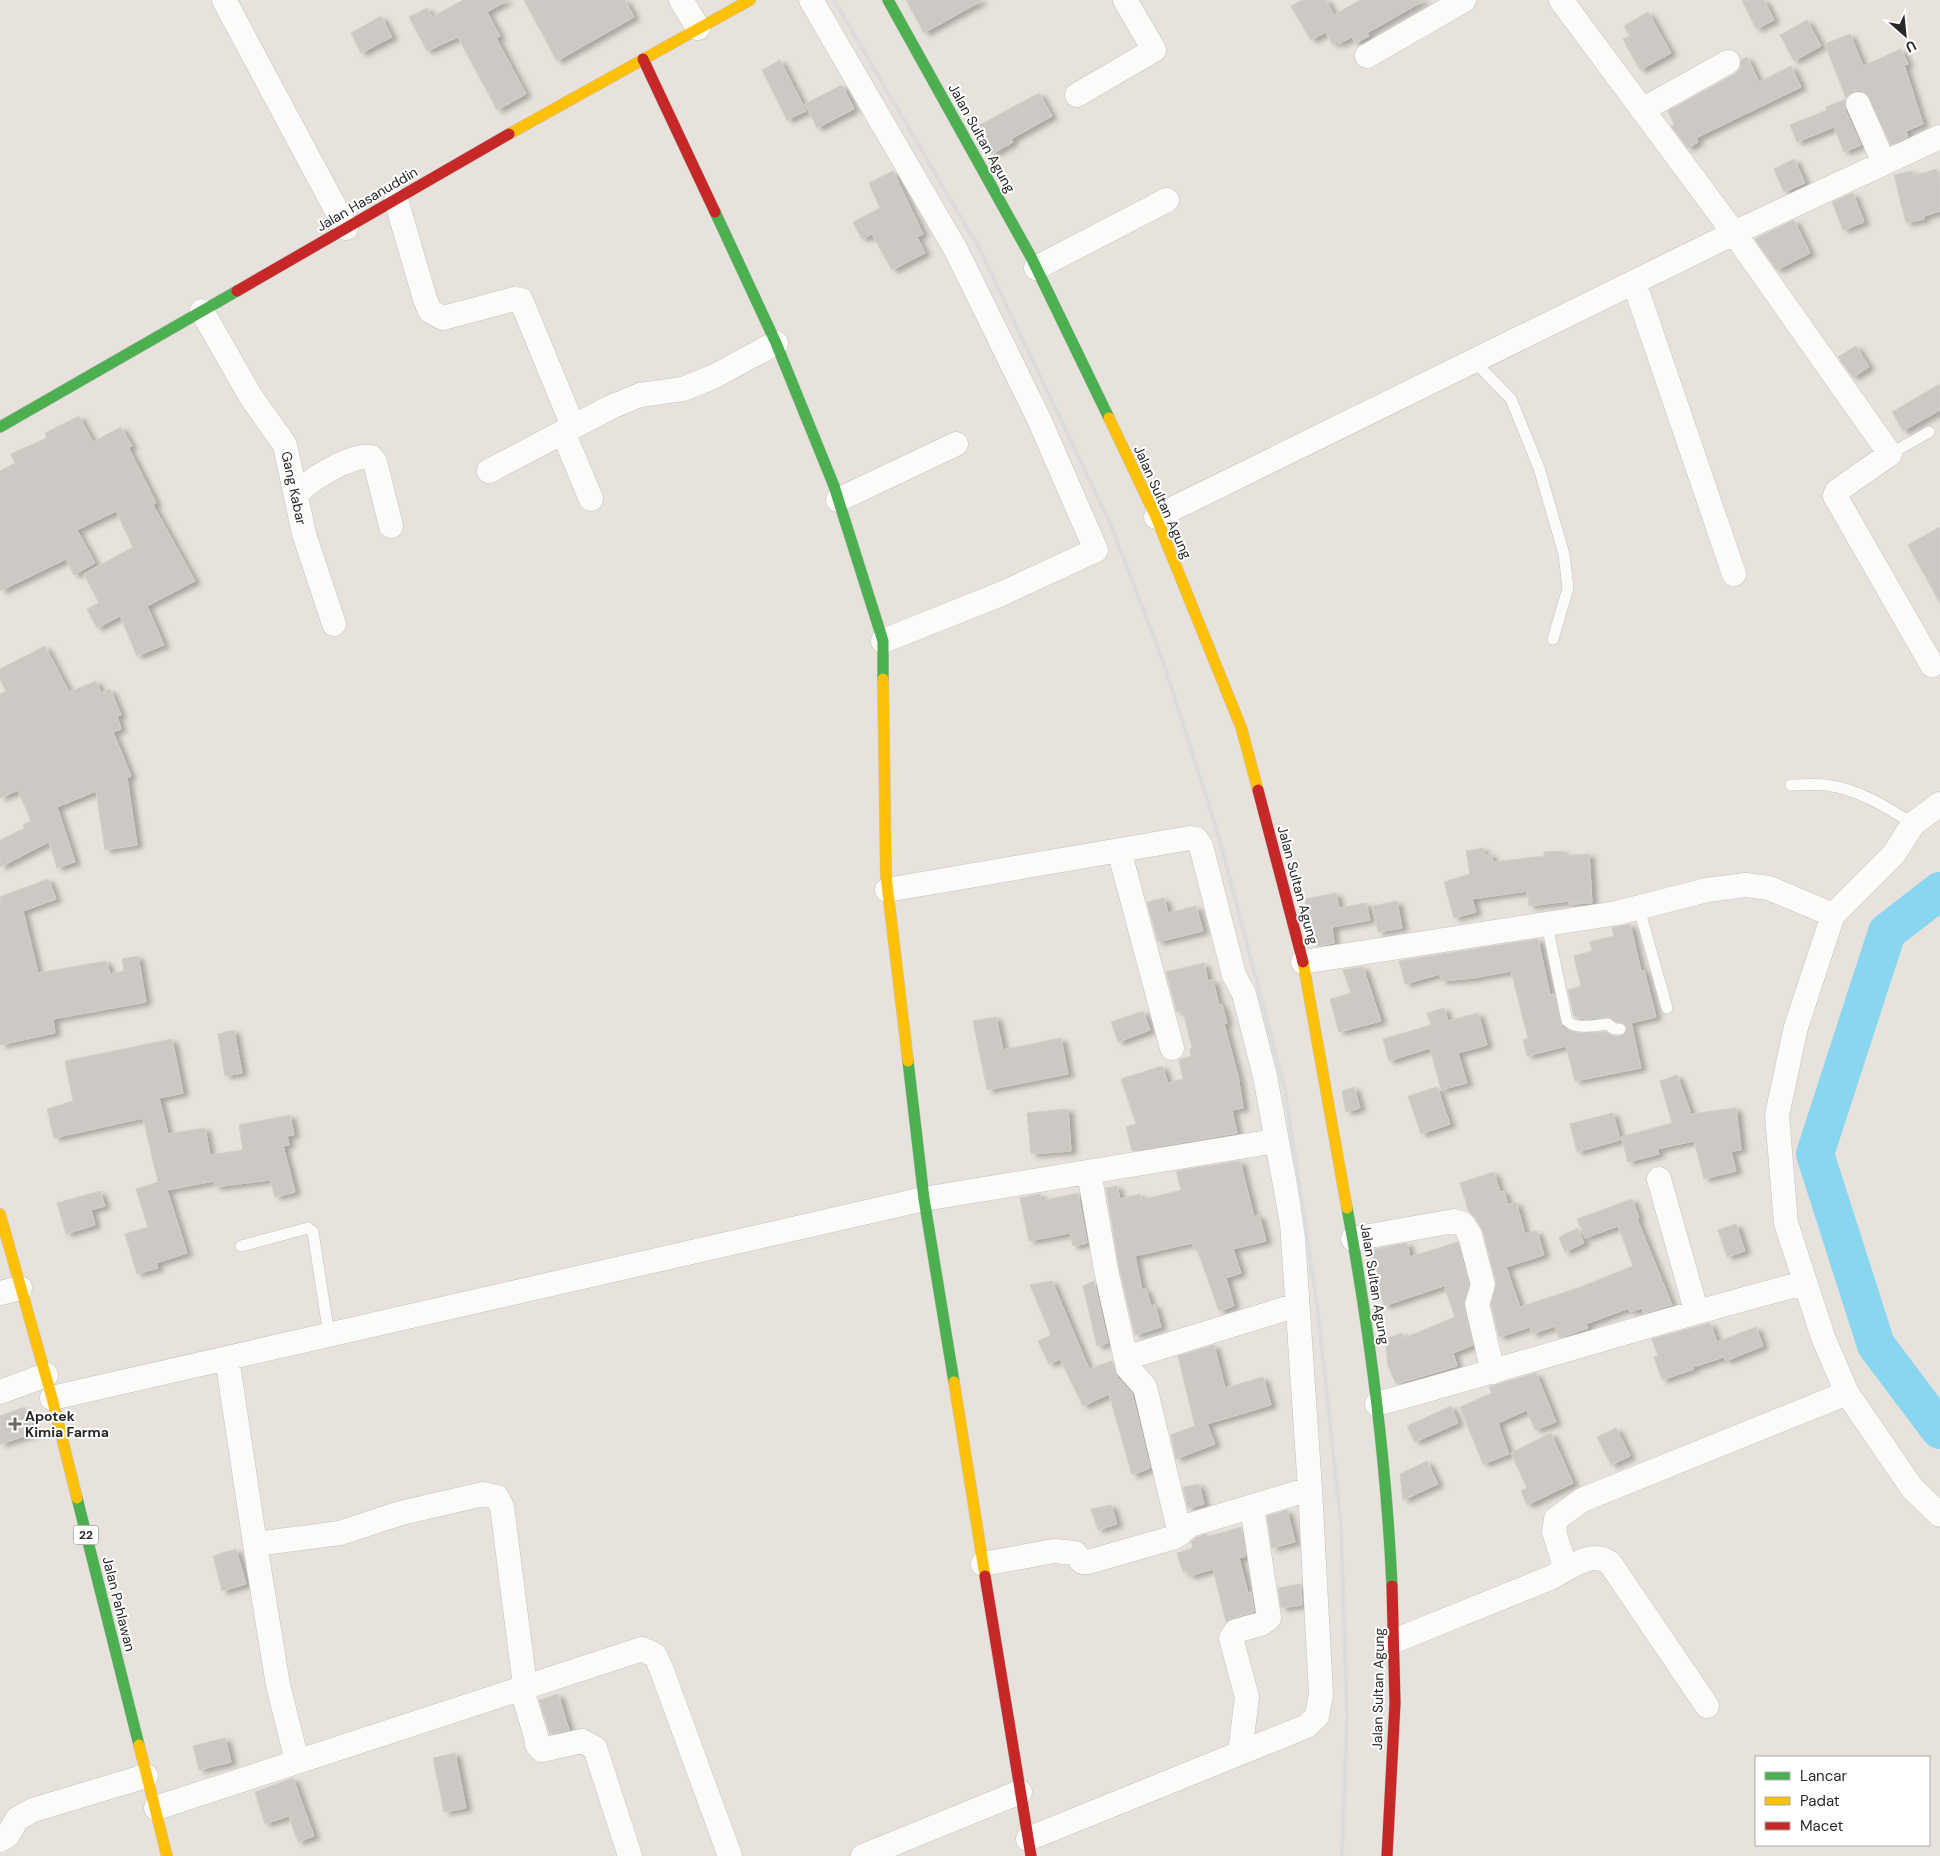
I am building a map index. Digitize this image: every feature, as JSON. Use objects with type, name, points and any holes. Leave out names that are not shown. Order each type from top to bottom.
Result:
[{"type":"main road","name":"Jalan Hasanuddin","points":[[0,427],[346,228],[750,0]]},
{"type":"main road","name":"Jalan Sultan Agung","points":[[888,0],[1036,268],[1156,517],[1241,727],[1303,962],[1366,1312],[1388,1503],[1394,1641],[1394,1703],[1387,1856]]},
{"type":"main road","points":[[643,59],[776,343],[838,500],[883,641],[886,883],[924,1199],[1030,1847]]},
{"type":"main road","name":"Jalan Pahlawan","points":[[0,1214],[10,1290],[46,1374],[167,1856]]},
{"type":"street","points":[[224,0],[346,228]]},
{"type":"street","points":[[681,0],[698,28]]},
{"type":"street","points":[[811,0],[956,250],[1038,417],[1096,550],[1001,594],[883,641]]},
{"type":"street","points":[[1077,95],[1154,50],[1125,0]]},
{"type":"street","points":[[1367,56],[1464,0]]},
{"type":"street","points":[[1561,0],[1734,233],[1890,454],[1837,492],[1835,496],[1932,665]]},
{"type":"street","points":[[1642,110],[1728,62]]},
{"type":"street","points":[[1858,104],[1884,163]]},
{"type":"street","points":[[1156,517],[1734,233],[1940,137]]},
{"type":"street","points":[[396,200],[430,311],[443,318],[514,299],[520,300],[568,429],[591,499]]},
{"type":"street","points":[[1036,268],[1167,200]]},
{"type":"street","points":[[1634,282],[1734,574]]},
{"type":"street","name":"Gang Kabar","points":[[202,311],[251,397],[285,445],[304,534],[334,624]]},
{"type":"street","points":[[489,472],[568,429],[640,395],[683,389],[713,377],[776,343]]},
{"type":"street","points":[[838,500],[956,444]]},
{"type":"street","points":[[296,495],[313,478],[355,459],[371,457],[376,462],[391,526]]},
{"type":"street","points":[[1940,804],[1913,824],[1894,854],[1833,915],[1796,1027],[1777,1115],[1786,1223],[1823,1337],[1847,1393],[1912,1488],[1940,1515]]},
{"type":"street","points":[[886,883],[1190,838],[1201,846],[1234,975],[1244,994],[1265,1076],[1275,1141],[1292,1223],[1322,1694],[1316,1716],[1307,1726],[1240,1753],[1030,1847]]},
{"type":"street","points":[[1119,850],[1172,1048]]},
{"type":"street","points":[[1303,962],[1548,924],[1639,908],[1707,890],[1746,885],[1769,888],[1833,915]]},
{"type":"street","points":[[52,1398],[924,1199],[1275,1141]]},
{"type":"street","points":[[1089,1172],[1106,1270],[1126,1358],[1132,1374],[1145,1387],[1180,1534]]},
{"type":"street","points":[[1659,1180],[1696,1310]]},
{"type":"street","points":[[1353,1239],[1454,1221],[1463,1224],[1470,1235],[1483,1285],[1477,1304],[1493,1372]]},
{"type":"street","points":[[1377,1404],[1493,1372],[1696,1310],[1804,1283]]},
{"type":"street","points":[[1126,1358],[1297,1305]]},
{"type":"street","points":[[227,1358],[278,1686],[297,1761]]},
{"type":"street","points":[[0,1392],[46,1374]]},
{"type":"street","points":[[1566,1569],[1554,1532],[1556,1519],[1566,1509],[1582,1500],[1847,1393]]},
{"type":"street","points":[[983,1564],[1054,1551],[1075,1553],[1082,1562],[1088,1562],[1180,1534],[1190,1525],[1310,1490]]},
{"type":"street","points":[[255,1544],[340,1533],[401,1513],[483,1494],[497,1497],[502,1507],[523,1686],[537,1745],[542,1750],[582,1742],[595,1748],[630,1856]]},
{"type":"street","points":[[1240,1753],[1247,1697],[1231,1638],[1236,1631],[1261,1624],[1269,1618],[1252,1506]]},
{"type":"street","points":[[1394,1641],[1550,1578],[1586,1558],[1603,1558],[1610,1563],[1707,1706]]},
{"type":"street","points":[[156,1808],[642,1648],[655,1655],[730,1856]]},
{"type":"street","points":[[0,1840],[8,1836],[17,1819],[33,1810],[146,1776]]},
{"type":"street","points":[[863,1856],[1020,1792]]},
{"type":"lane","points":[[1473,360],[1511,399],[1538,468],[1561,544],[1568,588],[1553,638]]},
{"type":"lane","points":[[1890,454],[1930,432]]},
{"type":"lane","points":[[1791,785],[1827,785],[1855,793],[1883,804],[1913,824]]},
{"type":"lane","points":[[1639,908],[1668,1008]]},
{"type":"lane","points":[[1548,924],[1567,1021],[1571,1025],[1608,1024],[1614,1029],[1620,1029]]},
{"type":"lane","points":[[241,1246],[308,1228],[312,1232],[329,1335]]},
{"type":"building","points":[[463,0],[508,0],[487,12],[500,36],[496,38],[526,94],[497,110],[458,37],[427,51],[409,17],[427,8],[432,17]]},
{"type":"building","points":[[524,0],[625,0],[634,17],[557,61]]},
{"type":"building","points":[[906,0],[983,0],[924,33]]},
{"type":"building","points":[[1302,0],[1326,0],[1334,15],[1360,0],[1425,0],[1367,33],[1369,36],[1355,43],[1352,37],[1338,44],[1337,41],[1332,44],[1326,32],[1311,40],[1291,6]]},
{"type":"building","points":[[1742,0],[1764,0],[1774,20],[1756,29]]},
{"type":"building","points":[[1648,12],[1671,53],[1640,70],[1623,39],[1630,36],[1624,26]]},
{"type":"building","points":[[381,16],[392,37],[361,53],[351,33]]},
{"type":"building","points":[[1807,20],[1821,46],[1794,61],[1780,35]]},
{"type":"building","points":[[1850,34],[1863,66],[1901,49],[1908,64],[1904,65],[1923,124],[1906,131],[1908,137],[1891,145],[1866,93],[1860,90],[1853,91],[1846,98],[1825,44]]},
{"type":"building","points":[[1747,57],[1759,82],[1791,66],[1801,87],[1696,138],[1698,142],[1688,148],[1671,126],[1674,124],[1668,111],[1735,74],[1740,69],[1741,60]]},
{"type":"building","points":[[780,60],[806,111],[787,120],[762,70]]},
{"type":"building","points":[[842,85],[854,109],[817,128],[805,104]]},
{"type":"building","points":[[1039,93],[1052,116],[1011,139],[1013,142],[992,154],[976,127]]},
{"type":"building","points":[[1846,99],[1845,110],[1861,145],[1844,152],[1834,127],[1797,142],[1790,125],[1827,110],[1826,107]]},
{"type":"building","points":[[1794,159],[1805,183],[1784,192],[1774,169]]},
{"type":"building","points":[[1937,169],[1940,178],[1940,211],[1924,216],[1924,219],[1906,223],[1894,175],[1912,171],[1913,176]]},
{"type":"building","points":[[893,171],[923,234],[917,237],[925,253],[892,270],[872,234],[862,239],[853,222],[880,208],[869,183]]},
{"type":"building","points":[[1853,193],[1864,222],[1843,230],[1832,202]]},
{"type":"building","points":[[1794,220],[1810,253],[1777,270],[1755,239]]},
{"type":"building","points":[[1856,346],[1869,367],[1853,377],[1838,357]]},
{"type":"building","points":[[1940,384],[1940,410],[1903,431],[1892,412]]},
{"type":"building","points":[[79,416],[93,442],[121,427],[132,446],[128,447],[156,503],[153,505],[195,581],[147,606],[164,645],[137,656],[120,616],[97,628],[87,609],[99,603],[84,574],[133,547],[116,511],[77,530],[95,563],[74,575],[66,559],[0,591],[0,471],[15,463],[11,454],[47,438],[45,433]]},
{"type":"building","points":[[1940,527],[1940,603],[1908,545]]},
{"type":"building","points":[[45,646],[69,692],[96,681],[101,693],[110,689],[121,715],[117,716],[121,729],[113,732],[131,776],[127,778],[137,845],[105,850],[96,791],[57,807],[75,862],[57,868],[49,842],[0,867],[0,840],[25,828],[23,825],[31,821],[18,790],[0,798],[0,694],[6,691],[0,679],[0,669]]},
{"type":"building","points":[[1483,848],[1484,855],[1491,854],[1493,862],[1544,856],[1544,852],[1563,851],[1563,856],[1589,854],[1592,903],[1569,904],[1569,901],[1529,906],[1527,891],[1472,899],[1476,912],[1454,918],[1444,882],[1470,874],[1466,851]]},
{"type":"building","points":[[48,879],[56,899],[23,911],[38,973],[106,961],[110,974],[124,971],[122,959],[138,956],[146,1002],[53,1019],[55,1033],[0,1045],[0,897]]},
{"type":"building","points":[[1336,893],[1339,908],[1366,903],[1370,920],[1332,927],[1334,943],[1316,946],[1314,931],[1311,931],[1309,923],[1305,899]]},
{"type":"building","points":[[1164,898],[1168,913],[1196,906],[1203,931],[1158,942],[1147,902]]},
{"type":"building","points":[[1397,901],[1402,928],[1378,932],[1373,906]]},
{"type":"building","points":[[1630,924],[1641,971],[1644,970],[1656,1017],[1631,1023],[1641,1068],[1575,1081],[1566,1046],[1527,1056],[1523,1040],[1528,1038],[1511,971],[1473,978],[1441,981],[1440,974],[1405,984],[1399,961],[1538,939],[1550,995],[1554,994],[1562,1027],[1575,1033],[1606,1032],[1613,1036],[1620,1036],[1627,1029],[1623,1022],[1617,1022],[1610,1017],[1586,1019],[1574,1016],[1568,990],[1581,986],[1574,956],[1592,951],[1590,942],[1614,936],[1612,928]]},
{"type":"building","points":[[1204,963],[1208,981],[1213,980],[1219,1005],[1222,1004],[1227,1023],[1224,1024],[1238,1076],[1243,1108],[1232,1110],[1237,1133],[1132,1151],[1126,1127],[1136,1124],[1121,1079],[1162,1066],[1168,1083],[1183,1079],[1179,1060],[1191,1056],[1190,1049],[1192,1048],[1183,1011],[1177,1012],[1166,972]]},
{"type":"building","points":[[1363,967],[1381,1021],[1339,1032],[1330,999],[1351,993],[1343,970]]},
{"type":"building","points":[[1444,1008],[1448,1021],[1478,1013],[1487,1045],[1458,1053],[1467,1083],[1441,1090],[1430,1048],[1389,1061],[1383,1039],[1431,1025],[1427,1013]]},
{"type":"building","points":[[1143,1011],[1150,1030],[1118,1042],[1111,1022]]},
{"type":"building","points":[[996,1017],[1003,1050],[1061,1038],[1068,1074],[987,1090],[973,1021]]},
{"type":"building","points":[[234,1030],[242,1073],[225,1076],[218,1034]]},
{"type":"building","points":[[172,1039],[183,1093],[159,1098],[168,1134],[205,1128],[210,1155],[243,1150],[239,1125],[290,1115],[294,1135],[287,1136],[289,1145],[283,1146],[295,1192],[275,1197],[270,1180],[215,1187],[214,1181],[167,1190],[187,1253],[156,1263],[158,1268],[137,1274],[125,1234],[148,1227],[136,1189],[158,1182],[143,1118],[54,1138],[47,1109],[73,1101],[65,1061]]},
{"type":"building","points":[[1677,1075],[1691,1114],[1736,1108],[1741,1150],[1731,1151],[1736,1171],[1704,1179],[1694,1141],[1657,1149],[1659,1154],[1628,1162],[1621,1137],[1672,1123],[1660,1081]]},
{"type":"building","points":[[1354,1087],[1360,1108],[1346,1112],[1342,1091]]},
{"type":"building","points":[[1437,1087],[1450,1124],[1421,1134],[1408,1096]]},
{"type":"building","points":[[1068,1109],[1071,1151],[1031,1154],[1027,1113]]},
{"type":"building","points":[[1613,1113],[1620,1140],[1577,1152],[1570,1124]]},
{"type":"building","points":[[1240,1161],[1254,1217],[1259,1215],[1266,1241],[1233,1249],[1241,1273],[1226,1278],[1234,1306],[1219,1311],[1197,1249],[1194,1249],[1192,1243],[1135,1256],[1142,1290],[1146,1289],[1151,1306],[1155,1305],[1161,1327],[1135,1335],[1119,1267],[1106,1188],[1117,1186],[1120,1199],[1140,1194],[1142,1200],[1181,1190],[1176,1171]]},
{"type":"building","points":[[1494,1172],[1500,1192],[1504,1191],[1508,1205],[1516,1202],[1525,1234],[1537,1231],[1544,1255],[1506,1267],[1520,1307],[1578,1288],[1633,1266],[1618,1226],[1585,1238],[1577,1219],[1632,1199],[1639,1218],[1637,1219],[1672,1305],[1644,1313],[1642,1308],[1630,1312],[1629,1308],[1586,1324],[1588,1328],[1559,1338],[1555,1326],[1532,1334],[1530,1327],[1499,1337],[1491,1305],[1496,1282],[1483,1231],[1475,1217],[1469,1212],[1460,1183]]},
{"type":"building","points":[[100,1191],[105,1206],[91,1210],[95,1225],[66,1234],[57,1203]]},
{"type":"building","points":[[1078,1193],[1087,1243],[1073,1246],[1070,1233],[1029,1241],[1020,1198],[1040,1194],[1041,1201]]},
{"type":"building","points":[[1736,1224],[1745,1251],[1727,1257],[1718,1230]]},
{"type":"building","points":[[1578,1228],[1584,1243],[1565,1252],[1559,1237]]},
{"type":"building","points":[[1458,1242],[1469,1285],[1464,1307],[1473,1345],[1453,1353],[1457,1366],[1396,1384],[1388,1366],[1385,1339],[1402,1333],[1404,1338],[1455,1317],[1444,1286],[1384,1306],[1377,1285],[1371,1250],[1407,1243],[1410,1257]]},
{"type":"building","points":[[1052,1281],[1089,1369],[1112,1361],[1117,1377],[1132,1394],[1150,1468],[1132,1475],[1109,1394],[1083,1406],[1060,1359],[1049,1364],[1038,1341],[1051,1335],[1030,1285]]},
{"type":"building","points":[[1094,1281],[1108,1343],[1097,1346],[1083,1286]]},
{"type":"building","points":[[1710,1323],[1717,1342],[1756,1327],[1763,1346],[1726,1361],[1724,1357],[1693,1367],[1694,1369],[1662,1380],[1654,1357],[1658,1356],[1652,1339]]},
{"type":"building","points":[[1214,1345],[1225,1388],[1263,1377],[1271,1405],[1207,1424],[1215,1444],[1176,1459],[1171,1435],[1195,1426],[1178,1356]]},
{"type":"building","points":[[1536,1373],[1556,1422],[1535,1430],[1527,1410],[1498,1423],[1509,1454],[1483,1464],[1460,1407],[1492,1393],[1489,1387]]},
{"type":"building","points":[[1451,1406],[1458,1423],[1415,1442],[1407,1426]]},
{"type":"building","name":"Apotek Kimia Farma","points":[[25,1407],[34,1433],[0,1444],[0,1416]]},
{"type":"building","points":[[1616,1428],[1630,1456],[1611,1465],[1597,1437]]},
{"type":"building","points":[[1551,1433],[1573,1483],[1527,1505],[1521,1491],[1527,1488],[1511,1453]]},
{"type":"building","points":[[1427,1461],[1438,1484],[1403,1500],[1400,1474]]},
{"type":"building","points":[[1199,1484],[1204,1504],[1188,1508],[1183,1487]]},
{"type":"building","points":[[1111,1505],[1117,1524],[1098,1530],[1091,1509]]},
{"type":"building","points":[[1287,1510],[1295,1542],[1272,1548],[1267,1516]]},
{"type":"building","points":[[1241,1527],[1246,1556],[1239,1558],[1248,1593],[1251,1592],[1254,1612],[1232,1618],[1226,1622],[1213,1569],[1189,1576],[1188,1571],[1183,1572],[1177,1553],[1193,1548],[1191,1542],[1197,1537],[1207,1534],[1207,1537]]},
{"type":"building","points":[[236,1549],[246,1584],[222,1591],[213,1556]]},
{"type":"building","points":[[1301,1584],[1302,1605],[1281,1608],[1278,1588]]},
{"type":"building","points":[[558,1694],[569,1730],[550,1734],[539,1700]]},
{"type":"building","points":[[225,1738],[231,1762],[199,1770],[193,1746]]},
{"type":"building","points":[[455,1753],[466,1808],[444,1812],[433,1758]]},
{"type":"building","points":[[293,1778],[314,1836],[298,1842],[289,1816],[265,1824],[255,1792]]},
{"type":"waterway","points":[[1940,891],[1887,932],[1815,1154],[1876,1345],[1940,1430]]},
{"type":"railway","points":[[834,0],[980,250],[1110,523],[1163,661],[1219,837],[1285,1090],[1318,1312],[1341,1525],[1347,1717],[1342,1856]]},
{"type":"traffic: fast","points":[[888,0],[1031,257],[1109,418]]},
{"type":"traffic: fast","points":[[715,212],[776,343],[834,486],[883,641],[883,679]]},
{"type":"traffic: fast","points":[[0,427],[237,291]]},
{"type":"traffic: fast","points":[[908,1061],[924,1199],[954,1382]]},
{"type":"traffic: fast","points":[[1347,1208],[1376,1396],[1386,1491],[1392,1586]]},
{"type":"traffic: fast","points":[[77,1498],[139,1745]]},
{"type":"traffic: slow","points":[[509,134],[750,0]]},
{"type":"traffic: slow","points":[[1109,418],[1156,517],[1241,727],[1258,790]]},
{"type":"traffic: slow","points":[[883,679],[886,876],[908,1061]]},
{"type":"traffic: slow","points":[[1303,962],[1347,1208]]},
{"type":"traffic: slow","points":[[0,1214],[52,1398],[77,1498]]},
{"type":"traffic: slow","points":[[954,1382],[985,1576]]},
{"type":"traffic: slow","points":[[139,1745],[167,1856]]},
{"type":"traffic: jam","points":[[643,59],[715,212]]},
{"type":"traffic: jam","points":[[237,291],[509,134]]},
{"type":"traffic: jam","points":[[1258,790],[1303,962]]},
{"type":"traffic: jam","points":[[985,1576],[1031,1856]]},
{"type":"traffic: jam","points":[[1387,1856],[1395,1703],[1392,1586]]},
{"type":"place","name":"Apotek Kimia Farma","points":[[15,1424]]}]
